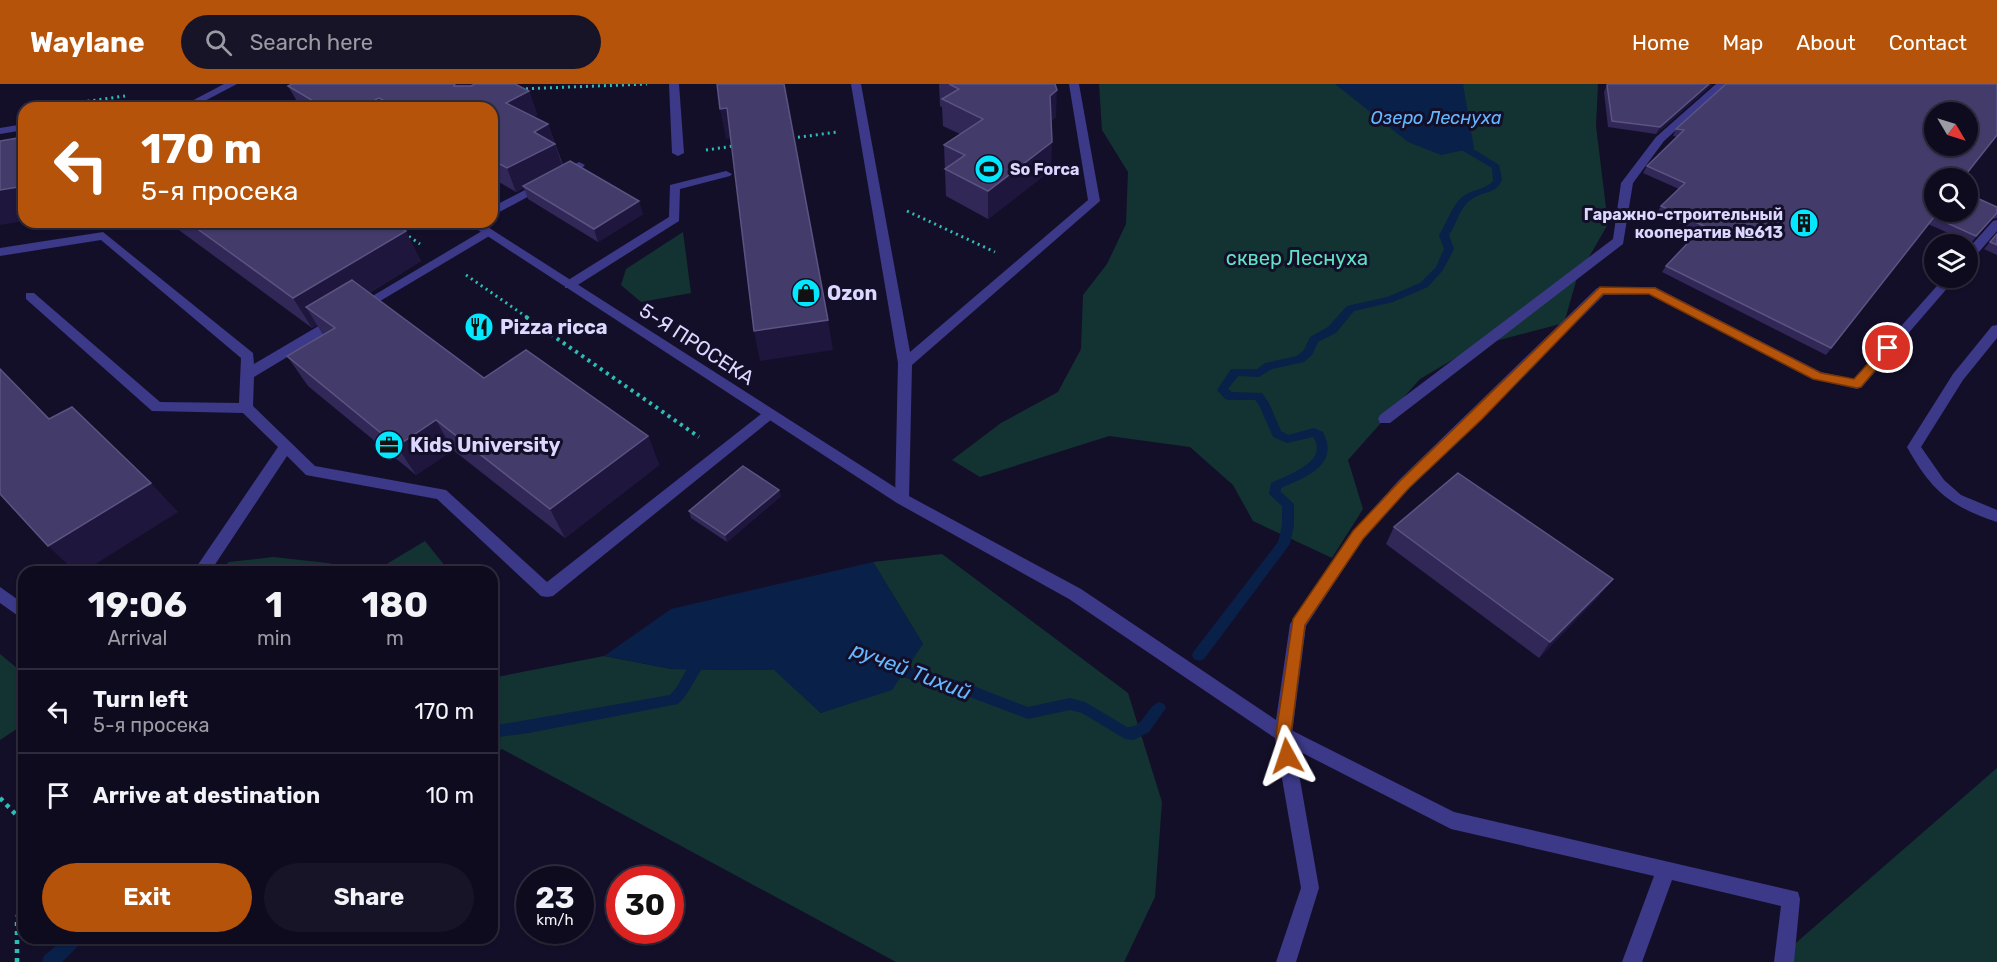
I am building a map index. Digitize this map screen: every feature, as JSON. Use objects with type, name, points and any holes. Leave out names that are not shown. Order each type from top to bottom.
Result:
[{"type":"street","points":[[195,102],[232,84]]},
{"type":"street","points":[[674,84],[678,153]]},
{"type":"street","points":[[856,84],[866,129],[905,363],[902,499]]},
{"type":"street","points":[[905,363],[1094,201],[1074,84]]},
{"type":"street","points":[[1385,419],[1619,241],[1628,183],[1660,139],[1722,84]]},
{"type":"street","points":[[0,131],[18,128]]},
{"type":"street","points":[[498,209],[579,165]]},
{"type":"street","points":[[569,285],[675,218],[674,187],[726,174]]},
{"type":"street","points":[[1978,246],[1997,224]]},
{"type":"street","name":"5-Я ПРОСЕКА","points":[[481,228],[902,499],[1075,594],[1283,734],[1451,820],[1791,899],[1784,962]]},
{"type":"street","points":[[247,375],[487,232]]},
{"type":"street","points":[[0,252],[103,236],[248,356],[246,408]]},
{"type":"street","points":[[1286,962],[1310,888],[1283,734],[1298,624],[1358,535],[1404,484],[1477,415],[1600,291],[1651,290],[1818,376],[1857,384],[1941,288]]},
{"type":"street","points":[[30,297],[157,406],[246,408],[311,471],[441,494],[547,591],[770,414]]},
{"type":"street","points":[[1997,329],[1958,377],[1914,447],[1939,484],[1956,499],[1997,516]]},
{"type":"street","points":[[205,566],[286,446]]},
{"type":"street","points":[[0,594],[18,608]]},
{"type":"street","points":[[1632,962],[1666,870]]},
{"type":"path","points":[[518,89],[651,84]]},
{"type":"path","points":[[80,102],[134,94]]},
{"type":"path","points":[[783,140],[866,129]]},
{"type":"path","points":[[678,153],[737,146]]},
{"type":"path","points":[[877,197],[1020,264]]},
{"type":"path","points":[[397,228],[721,453]]},
{"type":"path","points":[[0,798],[18,817]]},
{"type":"path","points":[[17,962],[18,915]]},
{"type":"green space","name":"сквер Леснуха","points":[[1099,84],[1598,84],[1596,126],[1608,224],[1577,278],[1564,323],[1476,346],[1420,379],[1348,460],[1363,509],[1332,558],[1253,521],[1233,485],[1190,447],[1109,436],[980,477],[952,460],[1001,423],[1058,392],[1081,349],[1083,295],[1107,264],[1126,224],[1128,172],[1102,130]]},
{"type":"green space","points":[[683,232],[691,293],[641,302],[621,285],[626,269]]},
{"type":"green space","points":[[425,541],[445,566],[383,566]]},
{"type":"green space","points":[[942,554],[1128,693],[1162,802],[1155,897],[1124,962],[896,962],[502,749],[498,751],[498,677],[604,656],[672,669],[775,670],[821,713],[923,644],[873,562]]},
{"type":"green space","points":[[273,557],[342,566],[224,566],[229,562]]},
{"type":"green space","points":[[0,654],[18,669],[18,728],[0,740]]},
{"type":"green space","points":[[1997,768],[1997,962],[1774,962]]},
{"type":"water","name":"Озеро Леснуха","points":[[1335,84],[1463,84],[1474,148],[1441,155],[1408,142]]},
{"type":"water","points":[[873,562],[923,644],[892,690],[821,713],[774,670],[672,669],[604,656],[671,609]]},
{"type":"building","points":[[292,84],[455,84],[454,86],[471,86],[475,84],[515,84],[529,91],[506,103],[548,124],[534,132],[555,144],[507,168],[498,163],[498,102],[387,102],[379,98],[371,102],[315,102],[288,86]]},
{"type":"building","points":[[717,84],[784,84],[828,320],[754,331],[727,108],[720,109]]},
{"type":"building","points":[[949,84],[1055,84],[1057,90],[1050,96],[1052,142],[988,191],[945,169],[965,155],[944,145],[983,119],[942,99],[959,89]]},
{"type":"building","points":[[1608,84],[1709,84],[1660,127],[1612,121]]},
{"type":"building","name":"Гаражно-строительный кооператив №613","points":[[1726,84],[1997,84],[1997,135],[1971,168],[1924,168],[1924,222],[1930,222],[1831,348],[1666,266],[1704,226],[1661,206],[1685,183],[1647,166],[1684,130],[1676,129]]},
{"type":"building","points":[[18,138],[18,187],[0,190],[0,141]]},
{"type":"building","points":[[570,161],[639,201],[594,229],[523,186]]},
{"type":"building","name":"Гаражно-строительный кооператив №613","points":[[1978,198],[1997,207],[1997,213],[1978,234],[1972,234],[1945,222],[1978,222]]},
{"type":"building","points":[[196,228],[401,228],[406,231],[293,298]]},
{"type":"building","points":[[1997,234],[1997,245],[1990,242]]},
{"type":"building","points":[[352,280],[484,378],[526,350],[648,436],[550,509],[436,420],[397,446],[287,356],[335,328],[306,307]]},
{"type":"building","points":[[0,369],[49,419],[72,407],[151,483],[48,546],[0,494]]},
{"type":"building","points":[[743,466],[779,490],[725,535],[689,511]]},
{"type":"building","points":[[1458,473],[1613,579],[1550,642],[1394,527]]},
{"type":"waterway","name":"ручей Тихий","points":[[1199,655],[1284,544],[1288,525],[1288,504],[1275,494],[1275,486],[1302,474],[1318,462],[1323,445],[1319,435],[1314,432],[1287,439],[1277,434],[1264,403],[1258,396],[1229,396],[1222,390],[1235,372],[1259,373],[1269,366],[1300,359],[1308,352],[1314,340],[1332,330],[1351,308],[1389,300],[1424,285],[1440,268],[1449,249],[1444,235],[1461,204],[1469,196],[1492,187],[1498,179],[1496,167],[1463,147],[1459,138]]},
{"type":"waterway","name":"ручей Тихий","points":[[498,731],[673,700],[683,690],[695,668],[704,658]]},
{"type":"waterway","name":"ручей Тихий","points":[[891,663],[913,675],[963,688],[1028,713],[1070,704],[1085,708],[1125,733],[1134,734],[1144,728],[1159,708]]},
{"type":"waterway","name":"ручей Тихий","points":[[50,962],[70,944]]},
{"type":"place","name":"So Forca","points":[[989,169]]},
{"type":"place","name":"Гаражно-строительный кооператив №613","points":[[1804,223]]},
{"type":"place","name":"Ozon","points":[[806,293]]},
{"type":"place","name":"Pizza ricca","points":[[479,327]]},
{"type":"place","name":"Kids University","points":[[389,445]]},
{"type":"route","points":[[1287,756],[1283,734],[1298,624],[1358,535],[1404,484],[1477,415],[1600,291],[1651,290],[1818,376],[1857,384],[1888,348]]}]
